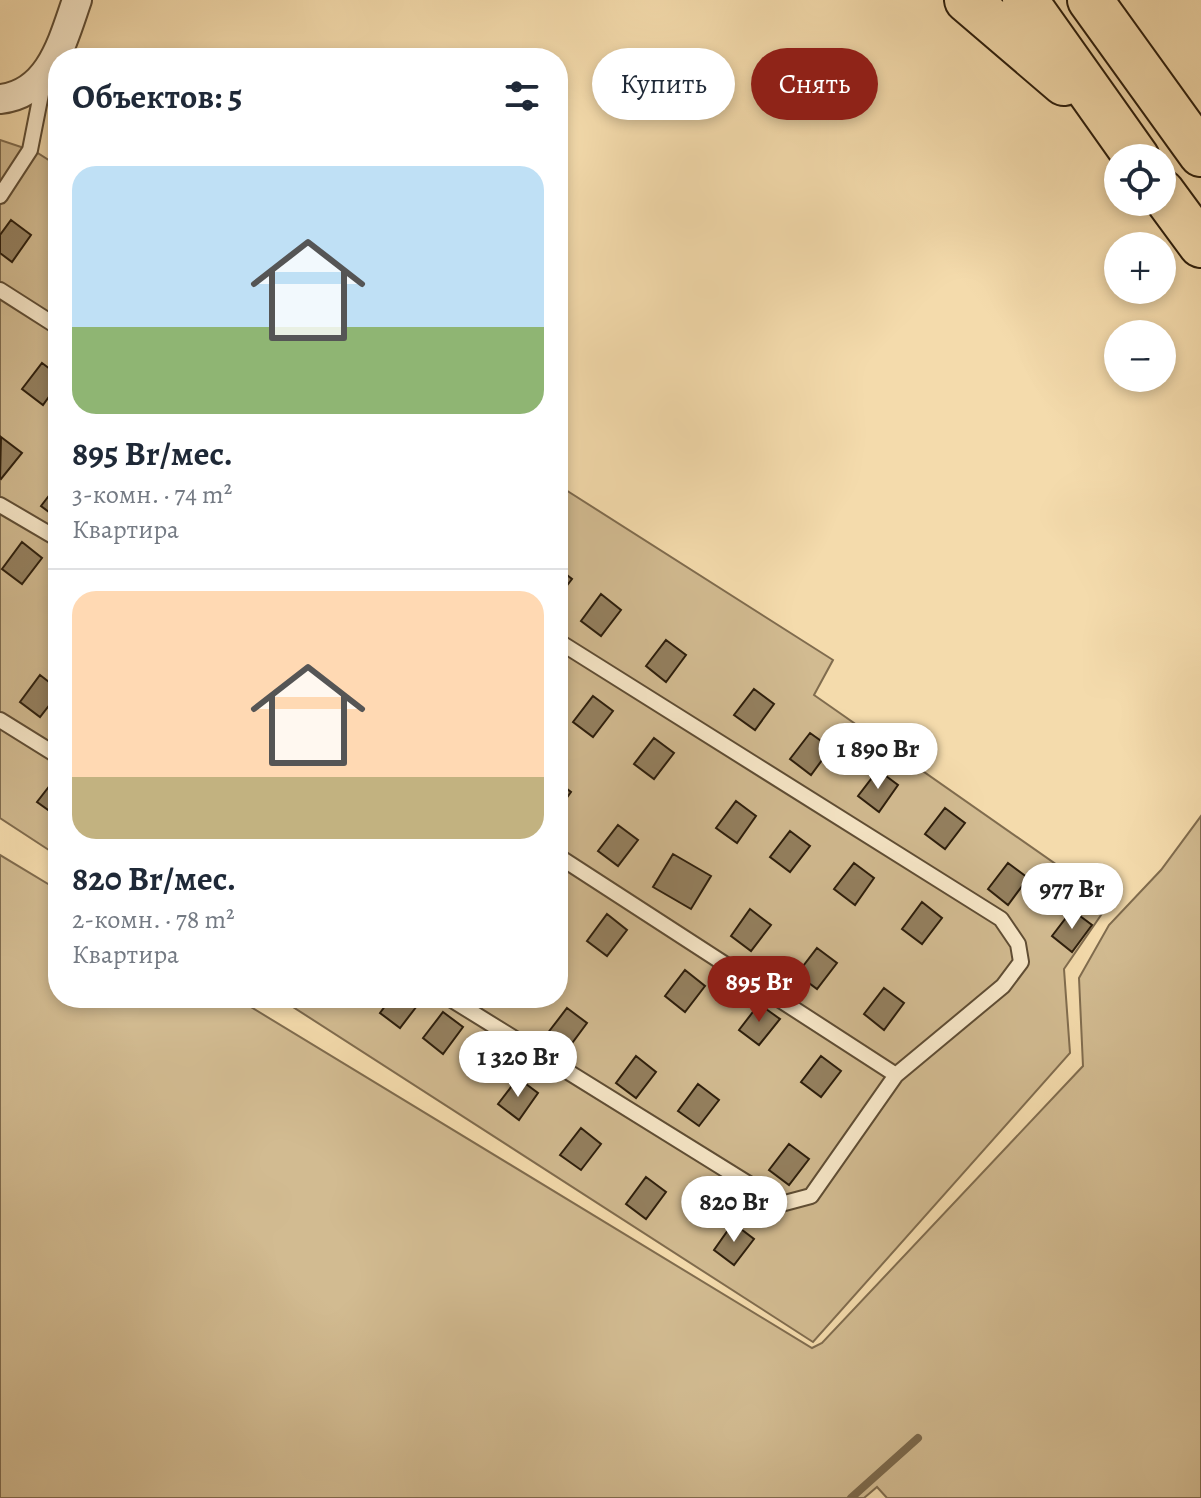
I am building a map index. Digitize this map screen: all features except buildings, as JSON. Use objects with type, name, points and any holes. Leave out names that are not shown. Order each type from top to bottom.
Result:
[{"type":"highway","points":[[967,0],[1112,123]]},
{"type":"highway","points":[[1025,0],[1127,144]]},
{"type":"highway","points":[[1090,0],[1201,154]]},
{"type":"highway","points":[[1113,0],[1157,95]]},
{"type":"highway","points":[[1176,211],[1201,245]]},
{"type":"street","points":[[61,48],[77,0]]},
{"type":"street","points":[[0,99],[29,89],[48,69]]},
{"type":"lane","points":[[0,196],[30,150],[45,74]]},
{"type":"lane","points":[[0,290],[48,321]]},
{"type":"lane","points":[[0,505],[48,533]]},
{"type":"lane","points":[[465,1008],[781,1204],[811,1196],[896,1075],[1003,986],[1021,962],[1018,944],[1001,919],[568,647]]},
{"type":"lane","points":[[0,720],[48,750]]},
{"type":"lane","points":[[568,862],[896,1075]]},
{"type":"shaded area","points":[[0,140],[36,152],[48,160],[48,849],[0,818]]},
{"type":"shaded area","points":[[568,491],[833,660],[814,695],[1110,902],[1064,969],[1070,1053],[813,1342],[295,1008],[568,1008]]},
{"type":"shaded area","points":[[1201,816],[1201,1498],[887,1498],[877,1487],[864,1498],[0,1498],[0,855],[48,884],[48,1008],[252,1008],[812,1348],[822,1343],[1083,1066],[1079,978],[1109,925],[1161,870]]},
{"type":"waterway","points":[[851,1498],[918,1438]]}]
